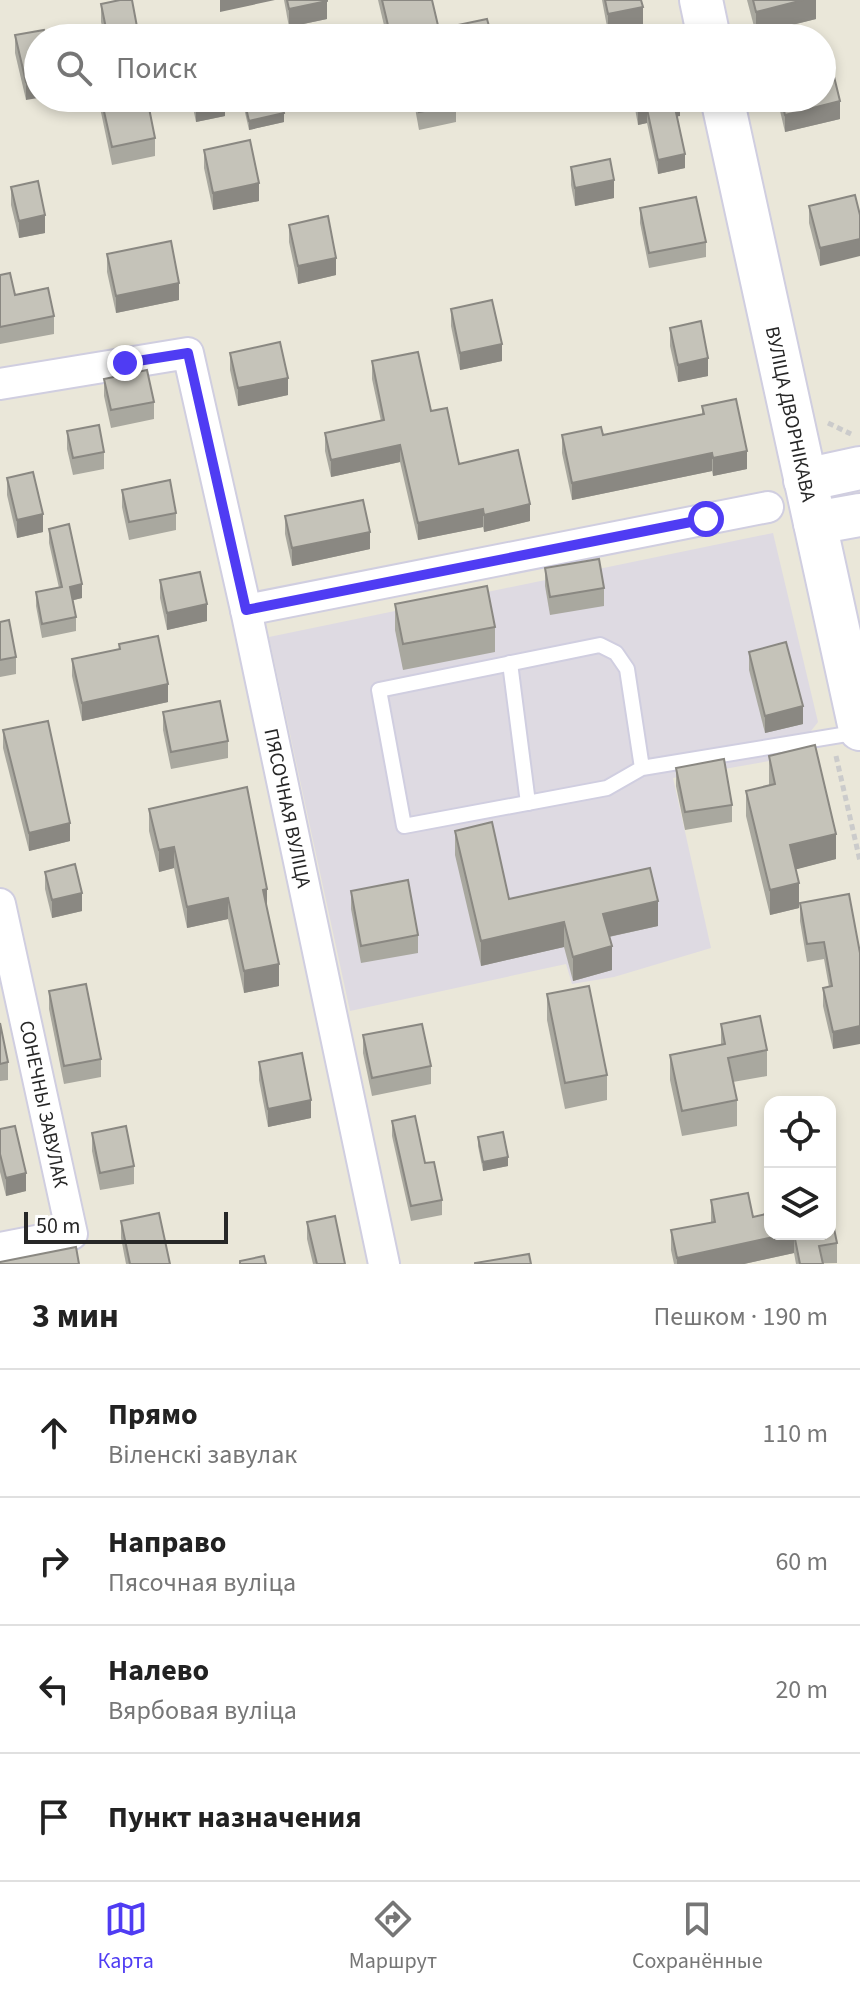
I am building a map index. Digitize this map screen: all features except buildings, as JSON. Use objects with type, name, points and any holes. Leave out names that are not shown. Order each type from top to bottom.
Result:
[{"type":"main road","points":[[701,0],[706,24]]},
{"type":"main road","name":"ВУЛІЦА ДВОРНІКАВА","points":[[725,112],[815,523],[851,732]]},
{"type":"main road","points":[[805,480],[860,468]]},
{"type":"main road","points":[[815,523],[860,515]]},
{"type":"street","name":"ПЯСОЧНАЯ ВУЛІЦА","points":[[0,384],[188,353],[246,610],[384,1264]]},
{"type":"street","points":[[246,610],[768,507]]},
{"type":"street","name":"СОНЕЧНЫ ЗАВУЛАК","points":[[0,904],[72,1234],[0,1248]]},
{"type":"lane","points":[[642,768],[627,669],[616,653],[600,645],[379,690],[404,826],[607,788],[642,768],[851,732]]},
{"type":"lane","points":[[510,663],[528,803]]},
{"type":"path","points":[[851,732],[860,861]]},
{"type":"shaded area","points":[[773,533],[818,722],[811,731],[815,753],[673,778],[711,948],[614,977],[572,984],[566,964],[350,1011],[269,637]]},
{"type":"route","points":[[125,363],[188,353],[246,610],[706,519]]}]
